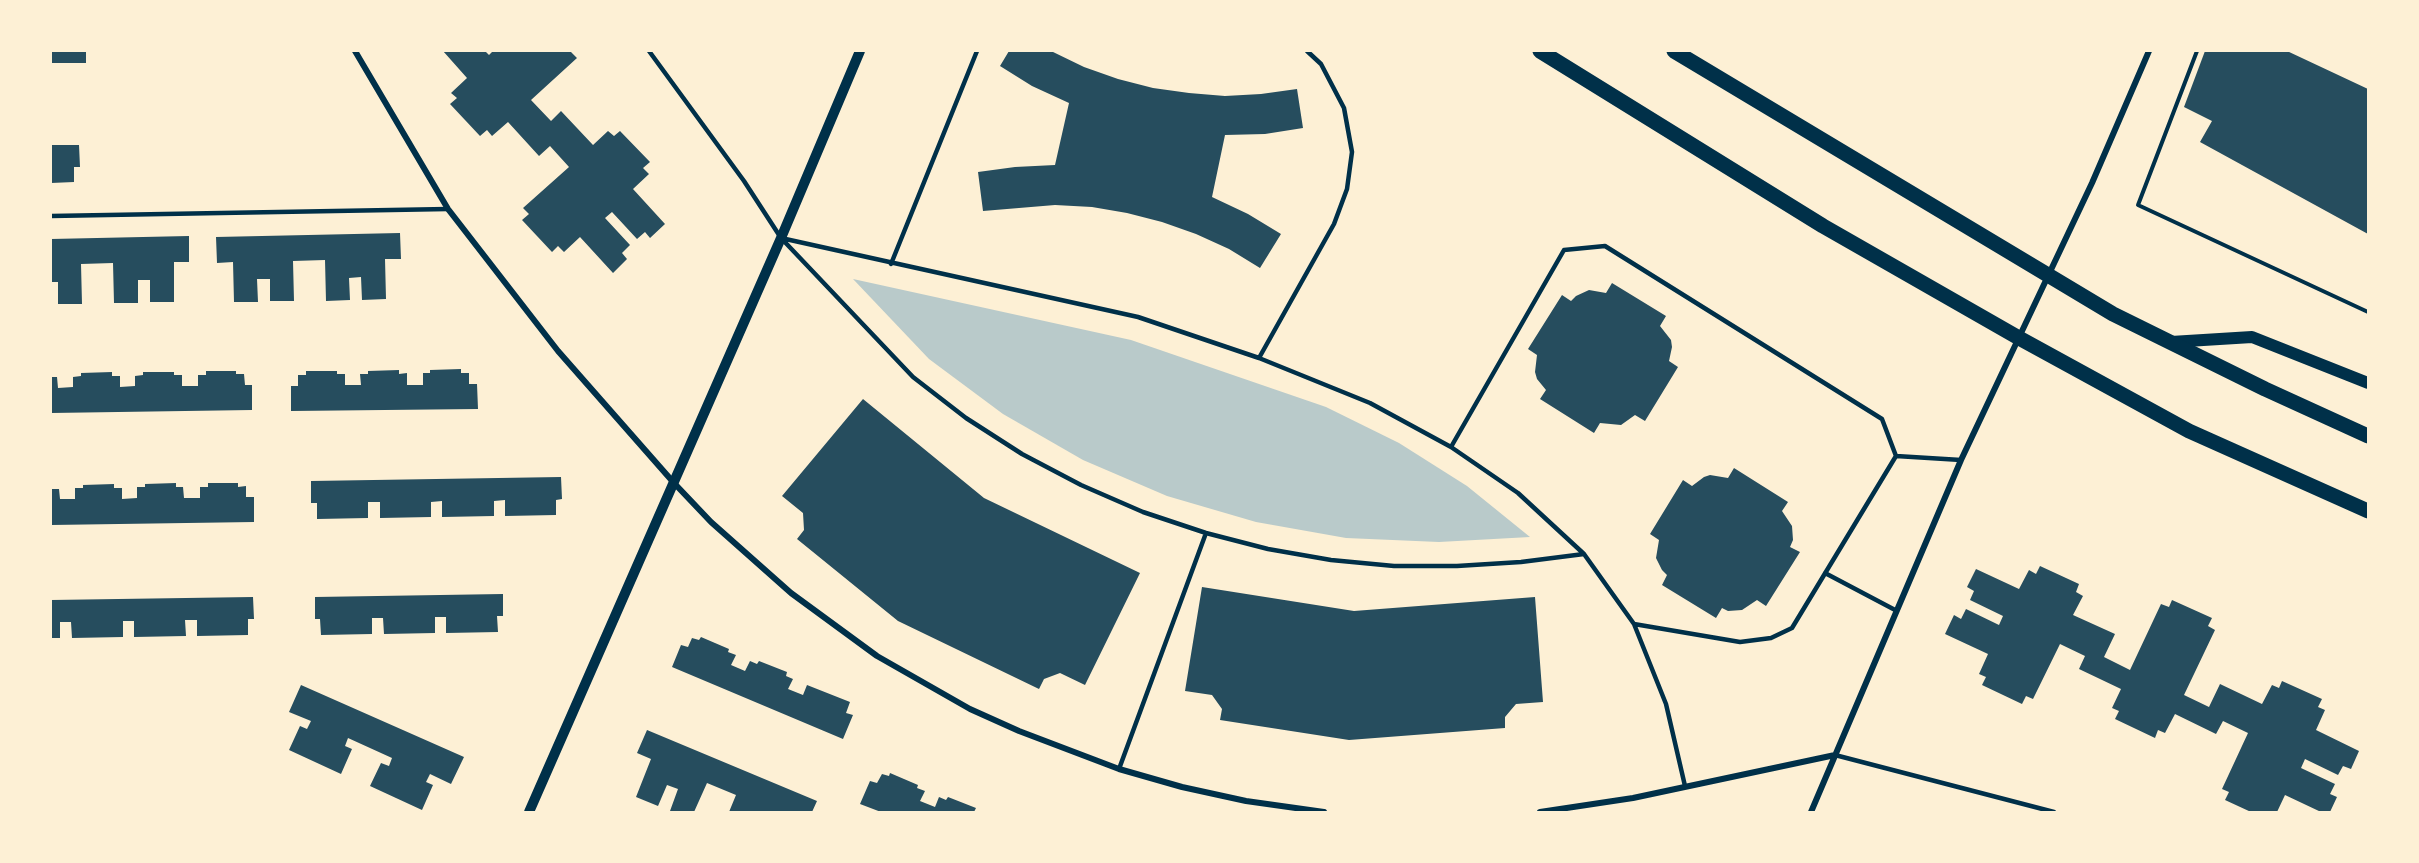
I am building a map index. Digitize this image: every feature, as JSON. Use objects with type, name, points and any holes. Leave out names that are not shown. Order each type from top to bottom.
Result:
[{"type":"main road","points":[[1540,51],[1823,225],[2019,338],[2189,431],[2368,512]]},
{"type":"main road","points":[[1674,51],[2113,314],[2265,389],[2368,435]]},
{"type":"main road","points":[[2171,342],[2252,337],[2368,383]]},
{"type":"street","points":[[355,51],[448,209],[558,351],[674,483],[750,558],[790,593],[878,656],[970,709],[1068,752],[1192,790],[1297,810],[1324,812]]},
{"type":"street","points":[[529,812],[781,238],[860,51]]},
{"type":"street","points":[[1811,812],[1961,460],[2092,183],[2149,51]]},
{"type":"street","points":[[1540,812],[1633,798],[1835,754]]},
{"type":"lane","points":[[649,51],[744,181],[781,238],[913,377],[966,418],[1022,454],[1081,485],[1143,512],[1206,533],[1268,549],[1331,560],[1394,566],[1500,564],[1584,554]]},
{"type":"lane","points":[[891,264],[977,51]]},
{"type":"lane","points":[[1258,358],[1334,224],[1347,189],[1352,152],[1344,108],[1321,64],[1307,51]]},
{"type":"lane","points":[[51,216],[448,209]]},
{"type":"lane","points":[[781,238],[1137,317],[1258,358],[1371,403],[1451,447],[1518,493],[1584,554],[1634,624],[1666,704],[1685,786]]},
{"type":"lane","points":[[1451,447],[1564,250],[1605,246],[1882,418],[1896,456]]},
{"type":"lane","points":[[1896,456],[1961,460]]},
{"type":"lane","points":[[1634,624],[1740,642],[1771,638],[1792,628],[1896,456]]},
{"type":"lane","points":[[1119,769],[1206,533]]},
{"type":"lane","points":[[1825,573],[1897,611]]},
{"type":"lane","points":[[1835,754],[2054,812]]},
{"type":"path","points":[[2197,51],[2138,205],[2368,312]]},
{"type":"shaded area","points":[[853,279],[1131,340],[1326,407],[1399,443],[1467,486],[1530,537],[1439,542],[1346,538],[1256,522],[1167,496],[1083,460],[1003,414],[929,359]]},
{"type":"building","points":[[51,51],[86,51],[86,63],[51,63]]},
{"type":"building","points":[[443,51],[485,51],[489,55],[493,51],[573,51],[571,52],[577,58],[531,100],[551,121],[561,111],[593,145],[608,131],[614,136],[620,131],[650,162],[643,168],[649,174],[633,189],[665,224],[650,238],[645,232],[637,239],[612,212],[605,218],[630,245],[622,253],[627,259],[613,273],[580,237],[564,252],[558,246],[552,252],[522,220],[529,214],[523,208],[569,167],[550,146],[539,156],[508,122],[492,136],[487,130],[480,136],[450,104],[457,98],[451,93],[467,78]]},
{"type":"building","points":[[1009,51],[1051,51],[1084,67],[1118,79],[1153,88],[1189,93],[1225,96],[1297,89],[1303,128],[1265,134],[1225,135],[1212,197],[1248,214],[1281,234],[1260,268],[1229,249],[1196,234],[1127,213],[1092,207],[1055,205],[983,211],[978,172],[1055,165],[1069,103],[1032,86],[1000,66]]},
{"type":"building","points":[[2205,51],[2287,51],[2368,89],[2368,234],[2200,142],[2212,121],[2184,107]]},
{"type":"building","points":[[51,145],[79,145],[80,167],[74,167],[74,182],[51,183]]},
{"type":"building","points":[[400,233],[401,259],[385,259],[386,299],[362,300],[361,277],[349,278],[350,300],[326,301],[325,260],[293,261],[294,301],[270,301],[270,279],[257,279],[258,302],[234,302],[233,262],[217,263],[216,237]]},
{"type":"building","points":[[189,236],[189,262],[174,262],[174,302],[150,302],[150,280],[138,280],[138,303],[114,303],[113,263],[81,264],[82,304],[58,304],[58,282],[51,282],[51,239]]},
{"type":"building","points":[[1612,283],[1666,316],[1660,326],[1671,340],[1669,361],[1678,367],[1645,421],[1635,415],[1621,425],[1600,423],[1594,433],[1540,399],[1546,390],[1537,379],[1535,372],[1537,355],[1528,349],[1562,295],[1571,301],[1589,290],[1606,293]]},
{"type":"building","points":[[461,369],[461,373],[469,373],[469,384],[477,384],[478,409],[291,411],[291,386],[298,386],[298,375],[306,375],[306,371],[337,371],[337,374],[345,374],[345,385],[361,385],[360,374],[368,374],[368,371],[399,370],[399,374],[407,373],[407,385],[423,385],[423,373],[430,373],[430,370]]},
{"type":"building","points":[[206,371],[236,371],[236,374],[244,374],[245,385],[252,385],[252,410],[51,413],[51,377],[57,377],[58,388],[73,387],[73,377],[81,376],[81,373],[112,372],[112,376],[120,376],[120,387],[135,386],[135,376],[143,375],[143,372],[174,372],[174,375],[182,375],[182,386],[198,386],[198,375],[206,375]]},
{"type":"building","points":[[863,399],[984,498],[1140,573],[1085,685],[1060,673],[1044,679],[1039,689],[898,621],[797,539],[804,530],[803,513],[782,496]]},
{"type":"building","points":[[1734,468],[1788,502],[1782,511],[1792,526],[1793,540],[1790,547],[1800,552],[1766,606],[1757,600],[1742,610],[1728,611],[1722,608],[1716,618],[1662,585],[1667,575],[1656,558],[1659,540],[1650,534],[1683,480],[1692,486],[1710,475],[1728,478]]},
{"type":"building","points":[[561,477],[562,499],[556,500],[556,515],[505,516],[505,500],[494,501],[494,516],[442,517],[442,501],[431,502],[431,517],[380,518],[380,502],[368,502],[368,518],[317,519],[317,503],[311,503],[311,481]]},
{"type":"building","points":[[176,483],[176,487],[183,487],[184,498],[200,498],[200,487],[208,487],[208,483],[238,483],[238,487],[246,486],[246,497],[254,497],[254,522],[51,525],[51,489],[59,489],[60,499],[75,499],[75,488],[83,488],[83,485],[114,484],[114,488],[122,488],[122,499],[137,498],[137,487],[145,487],[145,484]]},
{"type":"building","points":[[2040,566],[2079,584],[2076,592],[2083,596],[2073,615],[2115,634],[2104,657],[2130,670],[2161,604],[2169,607],[2172,600],[2212,618],[2208,626],[2215,630],[2184,695],[2209,707],[2220,684],[2262,704],[2272,685],[2279,688],[2282,681],[2322,699],[2318,707],[2325,710],[2316,730],[2359,751],[2351,769],[2343,766],[2338,775],[2305,759],[2301,768],[2335,784],[2330,794],[2337,797],[2330,812],[2321,812],[2285,795],[2277,812],[2251,812],[2225,800],[2229,792],[2222,789],[2248,733],[2223,721],[2216,734],[2175,714],[2165,733],[2158,730],[2155,738],[2115,719],[2119,711],[2112,708],[2121,689],[2079,669],[2085,656],[2060,644],[2033,699],[2026,696],[2022,704],[1982,685],[1986,677],[1979,674],[1988,654],[1945,634],[1954,615],[1961,619],[1966,609],[1999,625],[2003,616],[1970,600],[1974,591],[1967,587],[1976,569],[2019,589],[2029,570],[2036,574]]},
{"type":"building","points":[[1202,587],[1354,611],[1535,597],[1543,702],[1516,704],[1505,717],[1505,728],[1349,740],[1220,720],[1222,709],[1212,695],[1185,691]]},
{"type":"building","points":[[503,594],[503,616],[497,616],[498,632],[446,633],[446,617],[435,617],[435,633],[384,634],[383,618],[372,618],[372,634],[321,635],[320,619],[315,619],[315,597]]},
{"type":"building","points":[[253,597],[254,619],[248,619],[248,635],[197,636],[197,620],[185,620],[186,636],[134,637],[134,621],[123,621],[123,637],[72,638],[71,622],[60,622],[60,638],[51,638],[51,600]]},
{"type":"building","points":[[701,637],[729,649],[728,652],[736,655],[731,665],[745,671],[750,661],[757,664],[759,661],[787,672],[786,676],[793,679],[788,689],[803,695],[807,685],[850,702],[846,713],[853,715],[843,739],[672,667],[681,645],[688,647],[692,638],[699,640]]},
{"type":"building","points":[[301,685],[464,757],[451,784],[430,774],[426,782],[433,785],[422,810],[370,786],[381,763],[389,766],[392,758],[348,738],[345,746],[352,749],[341,774],[289,750],[300,726],[307,729],[311,721],[289,712]]},
{"type":"building","points":[[647,730],[817,801],[812,812],[729,812],[736,795],[707,783],[694,812],[670,811],[678,789],[667,785],[658,806],[636,797],[651,759],[637,753]]},
{"type":"building","points":[[890,773],[918,785],[917,788],[925,791],[920,801],[935,807],[939,797],[946,800],[948,797],[976,808],[974,812],[881,812],[860,804],[870,781],[877,783],[882,774],[889,776]]}]
